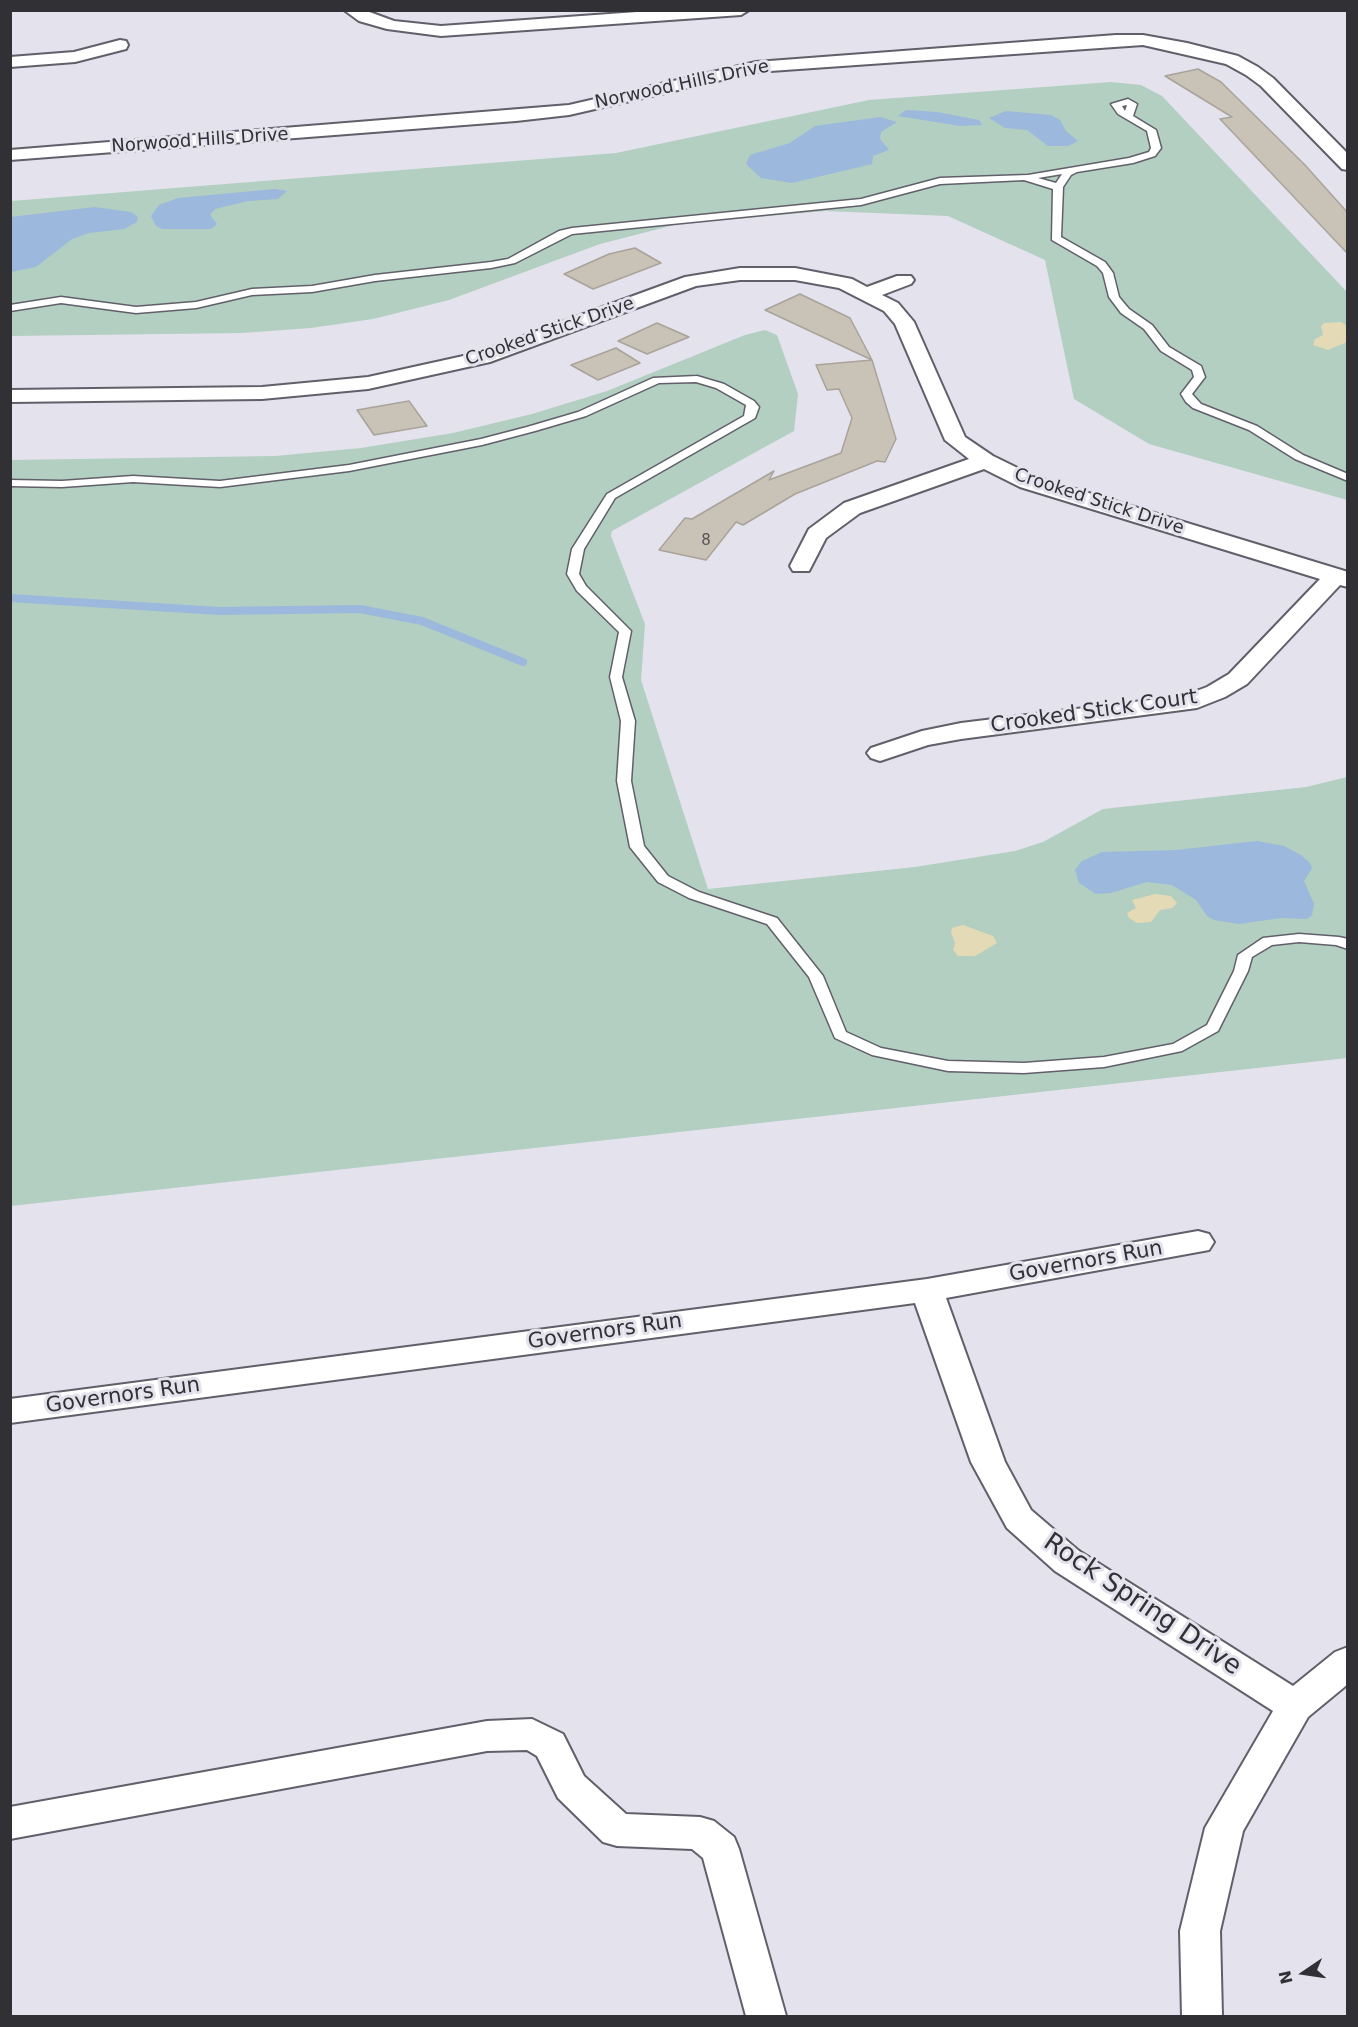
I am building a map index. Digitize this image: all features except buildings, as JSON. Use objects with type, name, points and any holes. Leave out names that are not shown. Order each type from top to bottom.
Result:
[{"type":"street","points":[[352,10],[365,18],[393,26],[441,30],[741,10]]},
{"type":"street","name":"Norwood Hills Drive","points":[[10,155],[498,118],[569,110],[725,72],[756,67],[1116,40],[1143,40],[1188,48],[1232,60],[1252,71],[1267,82],[1347,165]]},
{"type":"street","points":[[10,62],[75,57],[120,45]]},
{"type":"street","name":"Crooked Stick Drive","points":[[10,396],[262,393],[368,383],[483,358],[692,281],[740,274],[795,274],[845,283],[869,293],[891,307],[904,322],[956,440],[985,461],[1028,483],[1341,579]]},
{"type":"street","points":[[869,293],[903,280]]},
{"type":"street","points":[[801,566],[817,534],[852,508],[985,461]]},
{"type":"street","name":"Crooked Stick Court","points":[[880,753],[922,739],[961,730],[1188,703],[1216,693],[1238,679],[1341,579]]},
{"type":"street","name":"Governors Run","points":[[10,1411],[927,1290],[1198,1242]]},
{"type":"street","name":"Rock Spring Drive","points":[[927,1290],[988,1462],[1019,1519],[1067,1560],[1294,1706]]},
{"type":"street","points":[[1202,2016],[1200,1931],[1224,1828],[1294,1706],[1347,1662]]},
{"type":"street","points":[[10,1823],[487,1736],[532,1734],[550,1745],[571,1787],[617,1830],[700,1833],[720,1849],[766,2016]]},
{"type":"lane","points":[[10,308],[61,300],[136,309],[181,307],[252,292],[312,289],[375,278],[491,265],[511,261],[563,233],[572,231],[861,202],[926,183],[1024,177],[1130,161],[1152,154],[1156,148],[1151,130],[1128,117]]},
{"type":"lane","points":[[1075,169],[1068,173],[1058,187],[1056,238],[1101,264],[1108,273],[1114,297],[1125,311],[1148,327],[1166,349],[1197,369],[1200,377],[1186,394],[1190,400],[1197,406],[1253,428],[1279,446],[1347,478]]},
{"type":"lane","points":[[1024,177],[1058,187]]},
{"type":"lane","points":[[10,483],[62,484],[133,478],[220,484],[317,473],[418,456],[521,432],[582,414],[657,380],[680,377],[720,386],[750,403],[753,407],[749,418],[611,496],[578,549],[573,574],[580,588],[625,631],[616,677],[628,721],[624,781],[637,847],[663,879],[694,895],[772,921],[816,976],[840,1035],[877,1052],[948,1066],[1024,1068],[1104,1062],[1177,1048],[1213,1028],[1241,971],[1245,955],[1268,941],[1299,938],[1339,941],[1347,945]]},
{"type":"green space","points":[[1111,82],[1141,85],[1162,96],[1347,292],[1347,500],[1149,444],[1074,399],[1045,260],[948,216],[826,211],[678,224],[600,244],[449,300],[373,319],[311,328],[242,333],[11,336],[11,201],[616,153],[869,100]]},
{"type":"green space","points":[[765,330],[777,335],[798,394],[794,431],[612,531],[611,536],[645,624],[641,680],[708,889],[915,867],[1015,851],[1043,842],[1103,809],[1306,787],[1347,777],[1347,1058],[11,1206],[10,460],[275,456],[361,448],[453,433],[532,414],[607,391],[745,335]]},
{"type":"sand","points":[[1341,322],[1347,326],[1347,342],[1328,350],[1313,345],[1315,339],[1323,335],[1321,326],[1324,323]]},
{"type":"sand","points":[[1155,894],[1171,896],[1177,903],[1172,908],[1160,910],[1151,922],[1137,923],[1129,918],[1127,913],[1136,908],[1132,900]]},
{"type":"sand","points":[[963,925],[993,936],[997,943],[975,956],[958,956],[953,950],[955,943],[951,932],[952,928]]},
{"type":"water","points":[[906,110],[937,112],[979,120],[982,125],[960,126],[898,116]]},
{"type":"water","points":[[1006,111],[1051,115],[1060,120],[1066,131],[1078,141],[1068,146],[1048,146],[1027,130],[1005,128],[989,118]]},
{"type":"water","points":[[880,117],[897,122],[881,132],[880,139],[889,150],[873,156],[872,164],[792,183],[761,178],[746,164],[750,155],[790,143],[815,126]]},
{"type":"water","points":[[275,189],[287,191],[278,199],[248,201],[215,209],[210,215],[217,224],[211,229],[162,229],[156,226],[151,216],[159,205],[178,198]]},
{"type":"water","points":[[95,207],[131,212],[138,217],[137,222],[124,229],[89,233],[72,239],[36,267],[11,272],[11,217]]},
{"type":"water","points":[[1257,841],[1284,846],[1310,863],[1312,868],[1304,881],[1314,904],[1312,915],[1307,919],[1281,918],[1239,924],[1214,920],[1207,916],[1196,900],[1172,885],[1147,882],[1111,893],[1096,894],[1079,883],[1075,870],[1082,861],[1102,852],[1176,850]]},
{"type":"waterway","points":[[10,598],[219,611],[360,609],[422,621],[523,662]]}]
